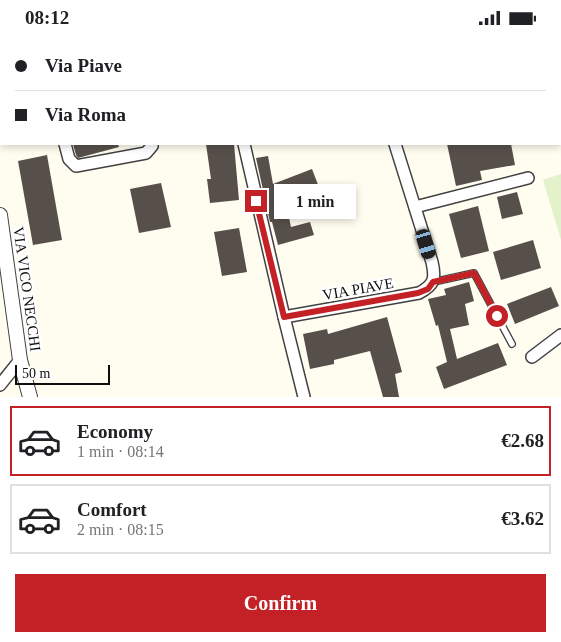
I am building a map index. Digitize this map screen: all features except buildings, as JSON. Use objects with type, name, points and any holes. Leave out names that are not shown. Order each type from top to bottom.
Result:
[{"type":"street","points":[[65,145],[69,159],[76,167],[146,153],[152,145]]},
{"type":"street","points":[[244,145],[304,397]]},
{"type":"street","points":[[395,145],[434,268],[433,282]]},
{"type":"street","points":[[415,207],[528,178]]},
{"type":"street","name":"VIA VICO NECCHI","points":[[0,215],[20,361],[30,397]]},
{"type":"street","name":"VIA PIAVE","points":[[284,317],[418,293],[428,289],[433,282]]},
{"type":"street","points":[[532,357],[561,335]]},
{"type":"street","points":[[0,385],[20,361]]},
{"type":"lane","name":"VIA PIAVE","points":[[433,282],[474,273],[512,344]]},
{"type":"green space","points":[[561,174],[561,240],[543,180]]},
{"type":"route","points":[[256,201],[284,317],[402,297],[428,289],[433,282],[474,273],[497,316]]}]
